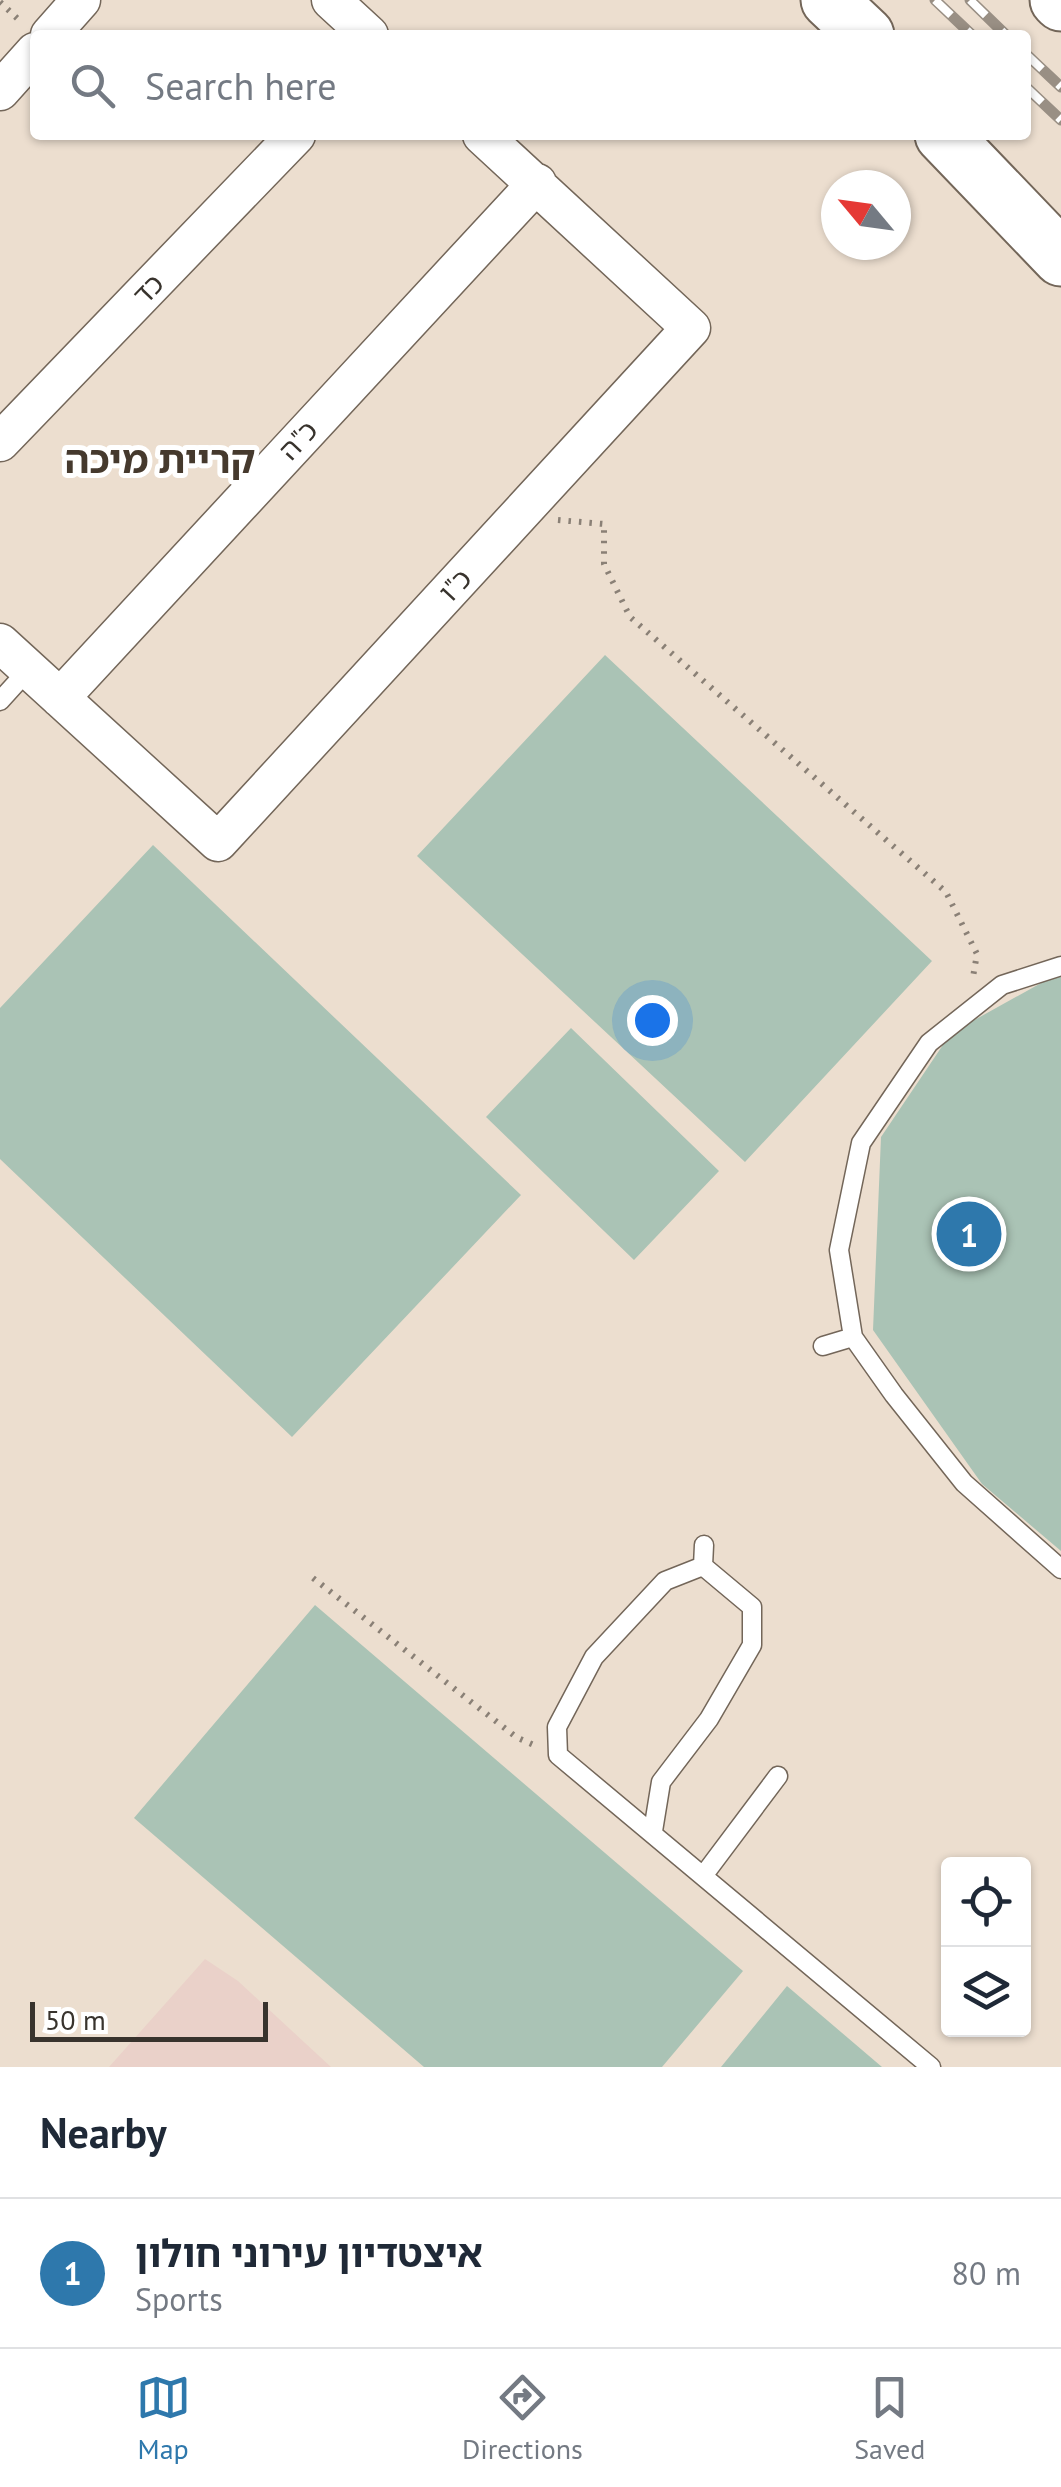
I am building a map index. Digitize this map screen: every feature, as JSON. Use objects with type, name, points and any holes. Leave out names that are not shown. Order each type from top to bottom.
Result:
[{"type":"highway","points":[[813,0],[842,30]]},
{"type":"highway","points":[[829,0],[861,30]]},
{"type":"highway","points":[[948,140],[1061,258]]},
{"type":"highway","points":[[976,140],[1061,220]]},
{"type":"street","points":[[54,30],[81,0]]},
{"type":"street","points":[[330,0],[363,30]]},
{"type":"street","points":[[0,91],[30,58]]},
{"type":"street","name":"כד","points":[[0,442],[291,140]]},
{"type":"street","points":[[488,140],[537,183]]},
{"type":"street","name":"כ\"ו","points":[[60,698],[218,842],[691,328],[537,183]]},
{"type":"street","name":"כ\"ה","points":[[60,698],[537,183]]},
{"type":"street","points":[[0,642],[60,698]]},
{"type":"lane","points":[[0,702],[29,669]]},
{"type":"lane","points":[[1061,966],[1002,984],[929,1043],[861,1143],[839,1250],[854,1338],[964,1483],[1061,1569]]},
{"type":"lane","points":[[824,1346],[854,1338]]},
{"type":"lane","points":[[703,1566],[704,1545]]},
{"type":"lane","points":[[703,1566],[664,1580],[594,1658],[556,1726],[558,1755],[931,2067]]},
{"type":"lane","points":[[653,1831],[661,1782],[709,1719],[752,1644],[752,1607],[703,1566]]},
{"type":"lane","points":[[703,1876],[778,1776]]},
{"type":"path","points":[[604,524],[604,564],[630,617],[946,892],[977,954],[966,1013]]},
{"type":"path","points":[[313,1578],[516,1736],[558,1755]]},
{"type":"shaded area","points":[[205,1959],[238,1981],[331,2067],[109,2067]]},
{"type":"green space","points":[[605,655],[932,961],[745,1162],[417,856]]},
{"type":"green space","points":[[153,845],[521,1195],[292,1437],[0,1159],[0,1008]]},
{"type":"green space","points":[[1061,972],[1061,1551],[982,1484],[873,1330],[881,1137],[951,1033]]},
{"type":"green space","points":[[571,1028],[719,1171],[634,1260],[486,1117]]},
{"type":"green space","points":[[315,1605],[743,1971],[662,2067],[424,2067],[134,1818]]},
{"type":"green space","points":[[787,1986],[882,2067],[721,2067]]},
{"type":"railway","points":[[935,0],[967,30]]},
{"type":"railway","points":[[970,0],[1001,30]]},
{"type":"railway","points":[[1031,59],[1061,87]]},
{"type":"railway","points":[[1031,92],[1061,120]]},
{"type":"place","name":"איצטדיון עירוני חולון","points":[[969,1234]]},
{"type":"district","name":"קריית מיכה","points":[[160,460]]}]
